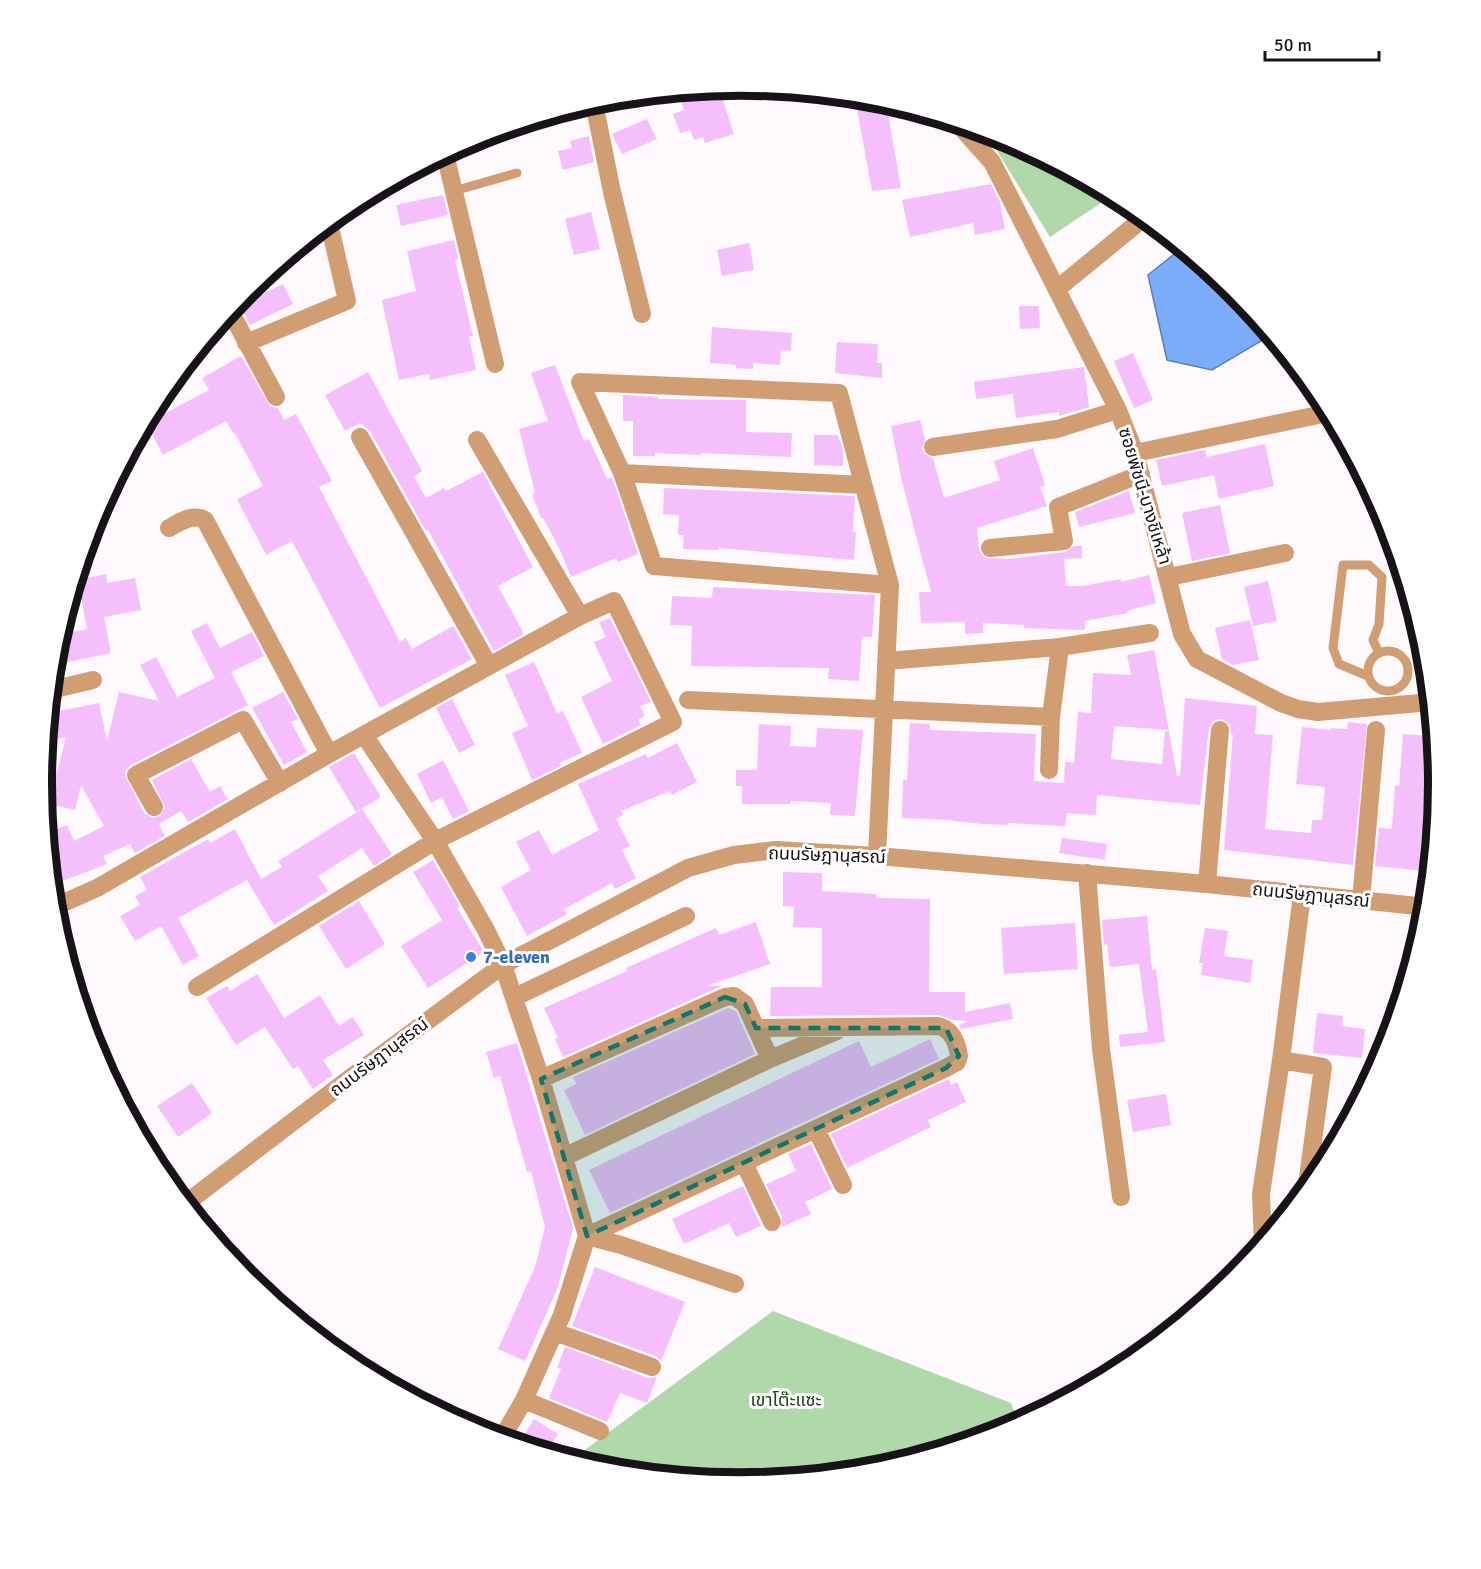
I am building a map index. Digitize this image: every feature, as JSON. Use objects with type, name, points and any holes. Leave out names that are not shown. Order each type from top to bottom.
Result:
[{"type":"street","points":[[596,112],[612,192],[642,314]]},
{"type":"street","name":"ซอยพัชนี-บางชีเหล้า","points":[[968,135],[992,162],[1118,410],[1135,453],[1182,634],[1197,659],[1298,710],[1318,712],[1391,698],[1424,701]]},
{"type":"street","points":[[447,162],[495,364]]},
{"type":"street","points":[[1057,289],[1138,223]]},
{"type":"street","points":[[246,343],[347,301],[331,232]]},
{"type":"street","points":[[234,319],[276,397]]},
{"type":"street","points":[[877,856],[886,708],[890,585],[839,393],[580,382],[622,473],[654,566],[890,585]]},
{"type":"street","points":[[933,447],[1057,429],[1118,410]]},
{"type":"street","points":[[1135,453],[1321,415]]},
{"type":"street","points":[[360,437],[489,666]]},
{"type":"street","points":[[477,440],[580,616]]},
{"type":"street","points":[[622,473],[863,485]]},
{"type":"street","points":[[990,548],[1064,542],[1058,507],[1141,474]]},
{"type":"street","points":[[169,528],[191,518],[199,517],[205,520],[329,754]]},
{"type":"street","points":[[1168,577],[1285,553]]},
{"type":"street","points":[[63,903],[97,888],[329,754],[580,616],[614,601],[673,722],[435,841],[197,987]]},
{"type":"street","points":[[886,661],[1060,647],[1150,633]]},
{"type":"street","points":[[1049,770],[1051,717],[1060,647]]},
{"type":"street","points":[[59,688],[93,680]]},
{"type":"street","points":[[688,700],[1051,717]]},
{"type":"street","points":[[154,807],[136,775],[243,720],[280,783]]},
{"type":"street","points":[[1207,884],[1220,730]]},
{"type":"street","points":[[1360,900],[1376,730]]},
{"type":"street","points":[[364,735],[435,841],[486,930],[503,965],[541,1079],[587,1236],[555,1332],[524,1400],[506,1431]]},
{"type":"street","name":"ถนนรัษฎานุสรณ์","points":[[192,1199],[503,965],[688,868],[734,855],[776,850],[877,856],[1087,873],[1417,905]]},
{"type":"street","points":[[1087,873],[1101,1049],[1121,1197]]},
{"type":"street","points":[[1263,1231],[1261,1194],[1302,895]]},
{"type":"street","points":[[515,997],[686,916]]},
{"type":"street","points":[[541,1079],[725,997],[734,996],[745,1004],[770,1059]]},
{"type":"street","points":[[587,1236],[946,1068],[957,1062],[959,1056],[951,1032],[938,1026],[756,1028]]},
{"type":"street","points":[[564,1157],[770,1059],[844,1028]]},
{"type":"street","points":[[1281,1060],[1323,1067],[1309,1173]]},
{"type":"street","points":[[816,1129],[843,1185]]},
{"type":"street","points":[[744,1162],[772,1222]]},
{"type":"street","points":[[587,1236],[621,1245],[735,1284]]},
{"type":"street","points":[[555,1332],[652,1367]]},
{"type":"street","points":[[524,1400],[600,1431]]},
{"type":"lane","points":[[454,191],[518,173]]},
{"type":"lane","points":[[1368,675],[1370,662],[1379,653],[1392,651],[1407,663],[1405,682],[1391,698],[1375,687],[1368,675],[1339,664],[1333,648],[1343,565],[1370,565],[1383,577],[1379,624],[1372,640],[1379,653]]},
{"type":"highlighted area","points":[[725,997],[745,1004],[756,1028],[946,1028],[959,1056],[946,1068],[587,1236],[541,1079]]},
{"type":"green space","points":[[993,145],[1045,167],[1104,201],[1050,237]]},
{"type":"green space","name":"เขาโต๊ะแซะ","points":[[773,1311],[1011,1403],[1016,1415],[962,1436],[919,1449],[830,1467],[785,1471],[696,1471],[651,1467],[582,1452]]},
{"type":"water","points":[[1176,253],[1227,298],[1258,331],[1261,341],[1212,370],[1167,360],[1148,275]]},
{"type":"building","points":[[722,97],[734,134],[705,143],[703,137],[694,140],[690,130],[680,133],[673,114],[684,110],[680,99]]},
{"type":"building","points":[[847,105],[888,113],[901,188],[872,191],[857,109]]},
{"type":"building","points":[[647,119],[657,139],[622,154],[612,134]]},
{"type":"building","points":[[589,136],[594,162],[563,170],[558,151],[572,148],[570,141]]},
{"type":"building","points":[[991,184],[1000,202],[1005,229],[975,235],[973,223],[910,237],[902,200]]},
{"type":"building","points":[[443,195],[448,215],[401,226],[396,205]]},
{"type":"building","points":[[591,212],[600,249],[574,255],[565,219]]},
{"type":"building","points":[[454,240],[458,259],[455,260],[473,336],[469,336],[476,370],[430,380],[429,374],[399,380],[382,300],[416,291],[407,251]]},
{"type":"building","points":[[749,243],[754,270],[722,276],[717,250]]},
{"type":"building","points":[[283,284],[293,304],[250,325],[243,310],[254,298]]},
{"type":"building","points":[[1019,306],[1039,306],[1040,328],[1020,329]]},
{"type":"building","points":[[712,327],[792,333],[791,351],[781,350],[780,365],[753,363],[753,369],[710,363]]},
{"type":"building","points":[[837,342],[878,344],[877,363],[882,363],[882,378],[835,373]]},
{"type":"building","points":[[1133,353],[1153,400],[1134,408],[1114,361]]},
{"type":"building","points":[[241,356],[270,406],[278,408],[284,420],[296,414],[332,481],[319,487],[400,642],[406,638],[412,649],[453,626],[472,659],[380,708],[292,541],[266,555],[237,499],[263,486],[235,433],[226,421],[163,455],[150,431],[160,416],[209,390],[202,378]]},
{"type":"building","points":[[555,365],[584,441],[589,439],[607,479],[612,477],[638,554],[618,562],[616,558],[571,577],[559,548],[541,518],[532,494],[535,493],[519,429],[548,421],[531,373]]},
{"type":"building","points":[[1084,367],[1089,407],[1059,416],[1059,412],[1016,418],[1013,394],[976,399],[974,382]]},
{"type":"building","points":[[368,372],[422,471],[414,476],[426,498],[444,488],[446,491],[483,472],[533,567],[498,586],[524,634],[494,651],[428,530],[426,531],[370,431],[360,423],[345,431],[325,395]]},
{"type":"building","points":[[623,395],[658,397],[658,399],[746,400],[746,432],[792,433],[791,457],[701,453],[701,455],[655,453],[655,456],[633,456],[633,421],[623,421]]},
{"type":"building","points":[[920,420],[925,440],[922,449],[925,454],[933,458],[944,498],[1000,480],[994,461],[1033,448],[1045,485],[1040,487],[1047,506],[977,528],[979,550],[985,558],[1007,559],[1065,552],[1074,546],[1082,546],[1082,558],[1064,559],[1066,586],[1082,586],[1121,579],[1121,582],[1149,575],[1156,603],[1127,611],[1128,613],[1085,621],[1085,630],[1024,628],[1024,625],[983,623],[983,633],[965,634],[965,622],[921,623],[919,592],[931,592],[902,482],[891,426]]},
{"type":"building","points":[[814,435],[838,435],[843,451],[843,466],[814,465]]},
{"type":"building","points":[[1265,444],[1274,486],[1219,499],[1214,475],[1162,486],[1156,460],[1205,450],[1207,457]]},
{"type":"building","points":[[664,488],[855,496],[854,560],[719,548],[719,550],[683,549],[684,535],[678,535],[679,515],[663,514]]},
{"type":"building","points":[[1129,491],[1135,513],[1079,527],[1075,512]]},
{"type":"building","points":[[1220,505],[1230,553],[1192,561],[1182,513]]},
{"type":"building","points":[[106,574],[107,583],[135,578],[141,610],[104,617],[111,653],[64,663],[70,633],[87,629],[80,592],[84,579]]},
{"type":"building","points":[[1268,581],[1277,621],[1253,626],[1244,587]]},
{"type":"building","points":[[713,587],[875,595],[872,637],[862,637],[859,681],[828,679],[829,668],[691,666],[692,626],[670,625],[672,596],[712,598]]},
{"type":"building","points":[[610,618],[651,702],[640,706],[645,716],[638,719],[641,725],[603,744],[581,697],[612,681],[594,642],[606,637],[599,622]]},
{"type":"building","points":[[1250,620],[1259,660],[1233,665],[1222,659],[1215,628]]},
{"type":"building","points":[[207,623],[220,648],[252,632],[264,656],[231,672],[248,705],[131,765],[125,775],[144,813],[153,818],[160,816],[165,807],[152,780],[191,759],[210,792],[220,786],[228,799],[188,822],[181,811],[159,824],[165,836],[135,853],[130,844],[103,856],[107,864],[59,882],[54,830],[67,825],[74,841],[104,826],[81,785],[75,810],[53,805],[52,791],[66,737],[54,740],[57,711],[99,703],[107,741],[119,692],[159,701],[140,665],[156,657],[177,697],[215,678],[191,631]]},
{"type":"building","points":[[1154,650],[1169,730],[1114,726],[1111,759],[1162,764],[1165,731],[1169,731],[1177,776],[1180,776],[1185,698],[1257,706],[1255,734],[1273,735],[1265,829],[1311,833],[1312,820],[1322,820],[1325,787],[1296,784],[1302,727],[1331,730],[1331,728],[1347,729],[1348,722],[1367,724],[1353,865],[1224,850],[1233,735],[1231,735],[1230,725],[1222,719],[1215,720],[1209,728],[1200,805],[1097,795],[1096,815],[1067,813],[1065,826],[983,824],[902,818],[903,780],[907,780],[910,723],[930,724],[930,730],[1036,734],[1034,781],[1064,783],[1065,762],[1074,763],[1078,712],[1091,713],[1093,673],[1131,675],[1127,655]]},
{"type":"building","points":[[534,662],[557,713],[563,711],[582,753],[559,763],[561,766],[532,780],[512,733],[528,726],[505,675]]},
{"type":"building","points":[[283,692],[298,719],[291,722],[307,752],[284,765],[252,708]]},
{"type":"building","points":[[452,699],[475,745],[459,753],[436,708]]},
{"type":"building","points":[[759,724],[791,726],[790,746],[816,747],[817,728],[863,730],[855,816],[830,815],[831,803],[791,801],[791,804],[742,804],[742,786],[736,786],[736,770],[757,770]]},
{"type":"building","points":[[1403,734],[1427,736],[1428,776],[1424,831],[1427,832],[1423,871],[1375,866],[1379,828],[1392,829],[1395,785],[1399,786]]},
{"type":"building","points":[[677,743],[697,782],[672,795],[670,791],[621,811],[623,815],[616,819],[630,846],[622,850],[636,878],[615,889],[612,883],[564,909],[567,914],[527,936],[501,887],[531,870],[516,842],[539,830],[552,855],[599,830],[578,784],[646,754],[648,758]]},
{"type":"building","points":[[354,753],[381,797],[356,812],[329,767]]},
{"type":"building","points":[[443,760],[469,811],[453,819],[442,797],[431,803],[417,774]]},
{"type":"building","points":[[362,809],[392,854],[374,866],[362,848],[318,876],[328,891],[274,925],[247,880],[178,918],[199,956],[183,965],[161,926],[135,941],[120,916],[140,905],[135,896],[147,890],[140,877],[208,839],[210,843],[235,829],[261,879],[282,867],[278,861]]},
{"type":"building","points":[[1062,838],[1107,844],[1105,860],[1059,853]]},
{"type":"building","points":[[433,860],[460,907],[457,908],[484,952],[428,988],[401,946],[442,920],[413,872]]},
{"type":"building","points":[[783,872],[822,873],[822,891],[876,894],[876,898],[930,899],[929,992],[965,992],[965,1012],[1010,1003],[1013,1019],[961,1029],[959,1025],[969,1021],[953,1020],[938,1015],[770,1016],[771,987],[822,987],[822,928],[793,927],[794,906],[783,906]]},
{"type":"building","points":[[359,901],[385,944],[346,969],[319,926]]},
{"type":"building","points":[[1147,916],[1152,970],[1156,969],[1165,1042],[1120,1047],[1119,1035],[1148,1032],[1139,964],[1110,967],[1107,944],[1104,945],[1102,920]]},
{"type":"building","points":[[756,922],[770,964],[707,986],[722,986],[563,1057],[555,1039],[558,1038],[544,1008],[716,928],[719,935]]},
{"type":"building","points":[[1075,923],[1078,969],[1004,974],[1001,928]]},
{"type":"building","points":[[1205,928],[1228,931],[1224,956],[1253,960],[1250,983],[1201,975],[1203,963],[1199,963]]},
{"type":"building","points":[[257,974],[284,1018],[320,995],[339,1026],[353,1017],[364,1035],[323,1060],[333,1075],[313,1089],[298,1066],[293,1069],[265,1027],[236,1045],[206,998],[227,986],[230,991]]},
{"type":"building","points":[[728,1008],[736,1011],[755,1054],[585,1135],[564,1090],[576,1084],[573,1077]]},
{"type":"building","points":[[1317,1013],[1343,1016],[1342,1026],[1365,1029],[1362,1058],[1313,1053]]},
{"type":"building","points":[[930,1039],[939,1059],[610,1213],[589,1170],[859,1041],[871,1067]]},
{"type":"building","points":[[517,1043],[573,1228],[558,1287],[525,1361],[498,1349],[535,1267],[545,1227],[531,1171],[527,1172],[500,1076],[494,1078],[486,1052]]},
{"type":"building","points":[[949,1079],[951,1085],[957,1082],[966,1102],[928,1120],[931,1127],[847,1168],[831,1134]]},
{"type":"building","points":[[192,1083],[212,1113],[178,1137],[157,1106]]},
{"type":"building","points":[[1166,1094],[1171,1125],[1133,1132],[1127,1100]]},
{"type":"building","points":[[811,1144],[832,1189],[805,1202],[811,1214],[782,1227],[782,1217],[766,1184],[796,1171],[788,1154]]},
{"type":"building","points":[[743,1186],[761,1226],[736,1237],[729,1223],[684,1244],[672,1219]]},
{"type":"building","points":[[595,1267],[685,1302],[661,1361],[656,1356],[572,1326]]},
{"type":"building","points":[[565,1347],[648,1378],[657,1377],[647,1403],[620,1393],[607,1422],[549,1398],[561,1369],[557,1368]]},
{"type":"building","points":[[534,1419],[558,1434],[551,1446],[523,1437]]},
{"type":"place","name":"7-eleven","points":[[471,957]]}]
